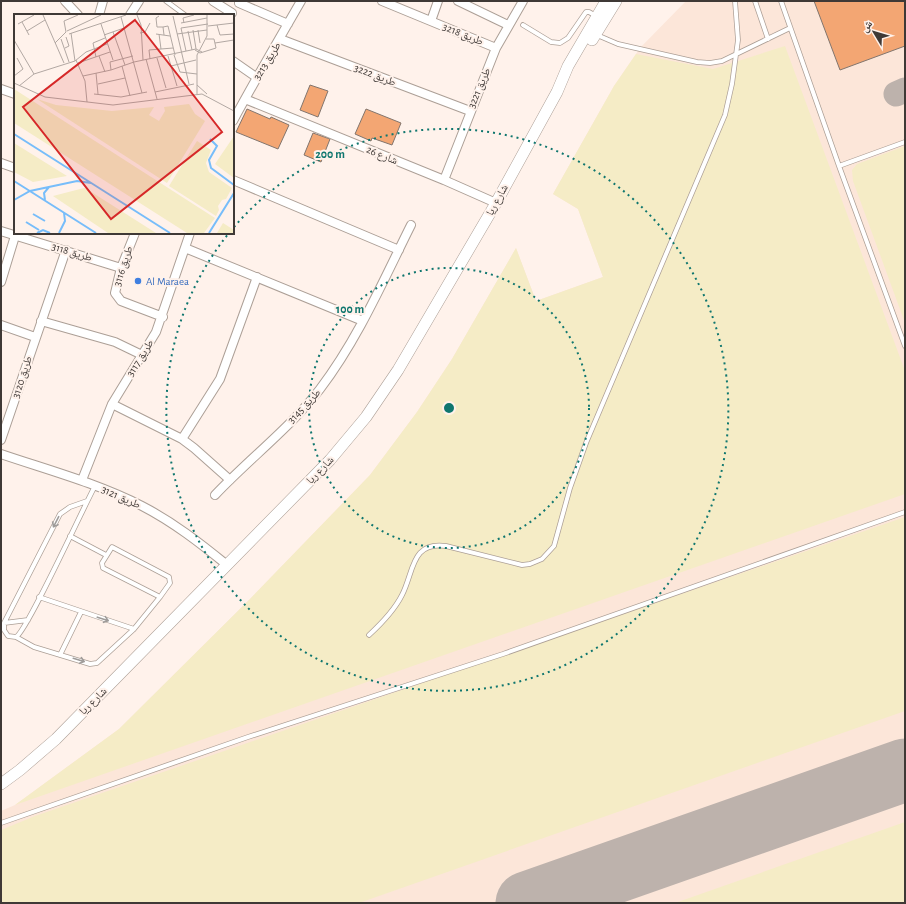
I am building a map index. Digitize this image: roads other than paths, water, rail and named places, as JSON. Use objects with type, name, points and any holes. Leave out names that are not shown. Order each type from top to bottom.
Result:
[{"type":"main road","name":"شارع ريا","points":[[1,784],[25,766],[56,739],[330,460],[366,417],[398,370],[496,203],[557,92],[568,66],[606,1]]},
{"type":"main road","name":"شارع ريا","points":[[557,92],[568,78],[616,1]]},
{"type":"street","points":[[65,1],[77,14]]},
{"type":"street","points":[[99,14],[103,1]]},
{"type":"street","points":[[131,14],[139,1]]},
{"type":"street","points":[[213,1],[232,14],[239,2],[288,24]]},
{"type":"street","name":"طريق 3213","points":[[234,117],[301,1]]},
{"type":"street","name":"طريق 3218","points":[[382,1],[496,48]]},
{"type":"street","name":"طريق 3218","points":[[431,21],[438,1]]},
{"type":"street","points":[[458,1],[508,25]]},
{"type":"street","name":"طريق 3221","points":[[444,180],[496,48],[523,1]]},
{"type":"street","name":"طريق 3222","points":[[280,39],[470,111]]},
{"type":"street","points":[[234,62],[256,77]]},
{"type":"street","points":[[1,89],[14,94]]},
{"type":"street","name":"شارع 26","points":[[245,99],[444,180],[496,203]]},
{"type":"street","points":[[1,163],[14,168]]},
{"type":"street","points":[[234,180],[399,250]]},
{"type":"street","name":"طريق 3145","points":[[215,495],[303,408],[333,371],[363,321],[411,225]]},
{"type":"street","name":"طريق 3118","points":[[1,231],[121,268]]},
{"type":"street","name":"طريق 3116","points":[[135,234],[115,287],[117,298],[121,301],[163,317]]},
{"type":"street","name":"طريق 3117","points":[[82,480],[112,404],[163,317],[190,234]]},
{"type":"street","points":[[1,282],[16,236]]},
{"type":"street","points":[[185,248],[363,321]]},
{"type":"street","name":"طريق 3120","points":[[1,440],[66,250]]},
{"type":"street","points":[[182,439],[220,380],[257,277]]},
{"type":"street","points":[[41,321],[115,342],[142,355]]},
{"type":"street","points":[[1,325],[35,337]]},
{"type":"street","points":[[112,404],[182,439],[230,480]]},
{"type":"street","name":"طريق 3121","points":[[1,454],[82,480],[141,505],[169,521],[227,565]]},
{"type":"lane","points":[[166,1],[184,14]]},
{"type":"lane","points":[[369,635],[379,627],[395,607],[407,584],[416,558],[426,548],[439,545],[446,546],[522,565],[530,564],[542,559],[554,546],[570,488],[586,443],[725,115],[732,84],[734,56],[738,40],[734,1]]},
{"type":"lane","points":[[755,1],[768,39]]},
{"type":"lane","points":[[781,1],[839,166],[905,346]]},
{"type":"lane","points":[[523,25],[551,42],[560,43],[568,38],[586,12],[589,12],[597,17]]},
{"type":"lane","points":[[595,34],[618,44],[697,62],[716,62],[734,56],[790,28]]},
{"type":"lane","points":[[839,166],[905,142]]},
{"type":"lane","points":[[16,637],[22,632],[95,485]]},
{"type":"lane","points":[[87,501],[70,506],[60,514],[4,623],[3,626],[5,634],[16,637],[34,647],[90,664],[97,663],[134,629],[160,597],[170,583],[167,575],[114,547],[110,549],[106,555],[102,565],[104,569],[160,597]]},
{"type":"lane","points":[[1,823],[248,737],[503,654],[905,512]]},
{"type":"lane","points":[[70,536],[106,555]]},
{"type":"lane","points":[[40,597],[134,629]]},
{"type":"lane","points":[[60,655],[81,612]]},
{"type":"lane","points":[[4,623],[28,620]]},
{"type":"place","name":"Al Maraea","points":[[138,281]]}]
